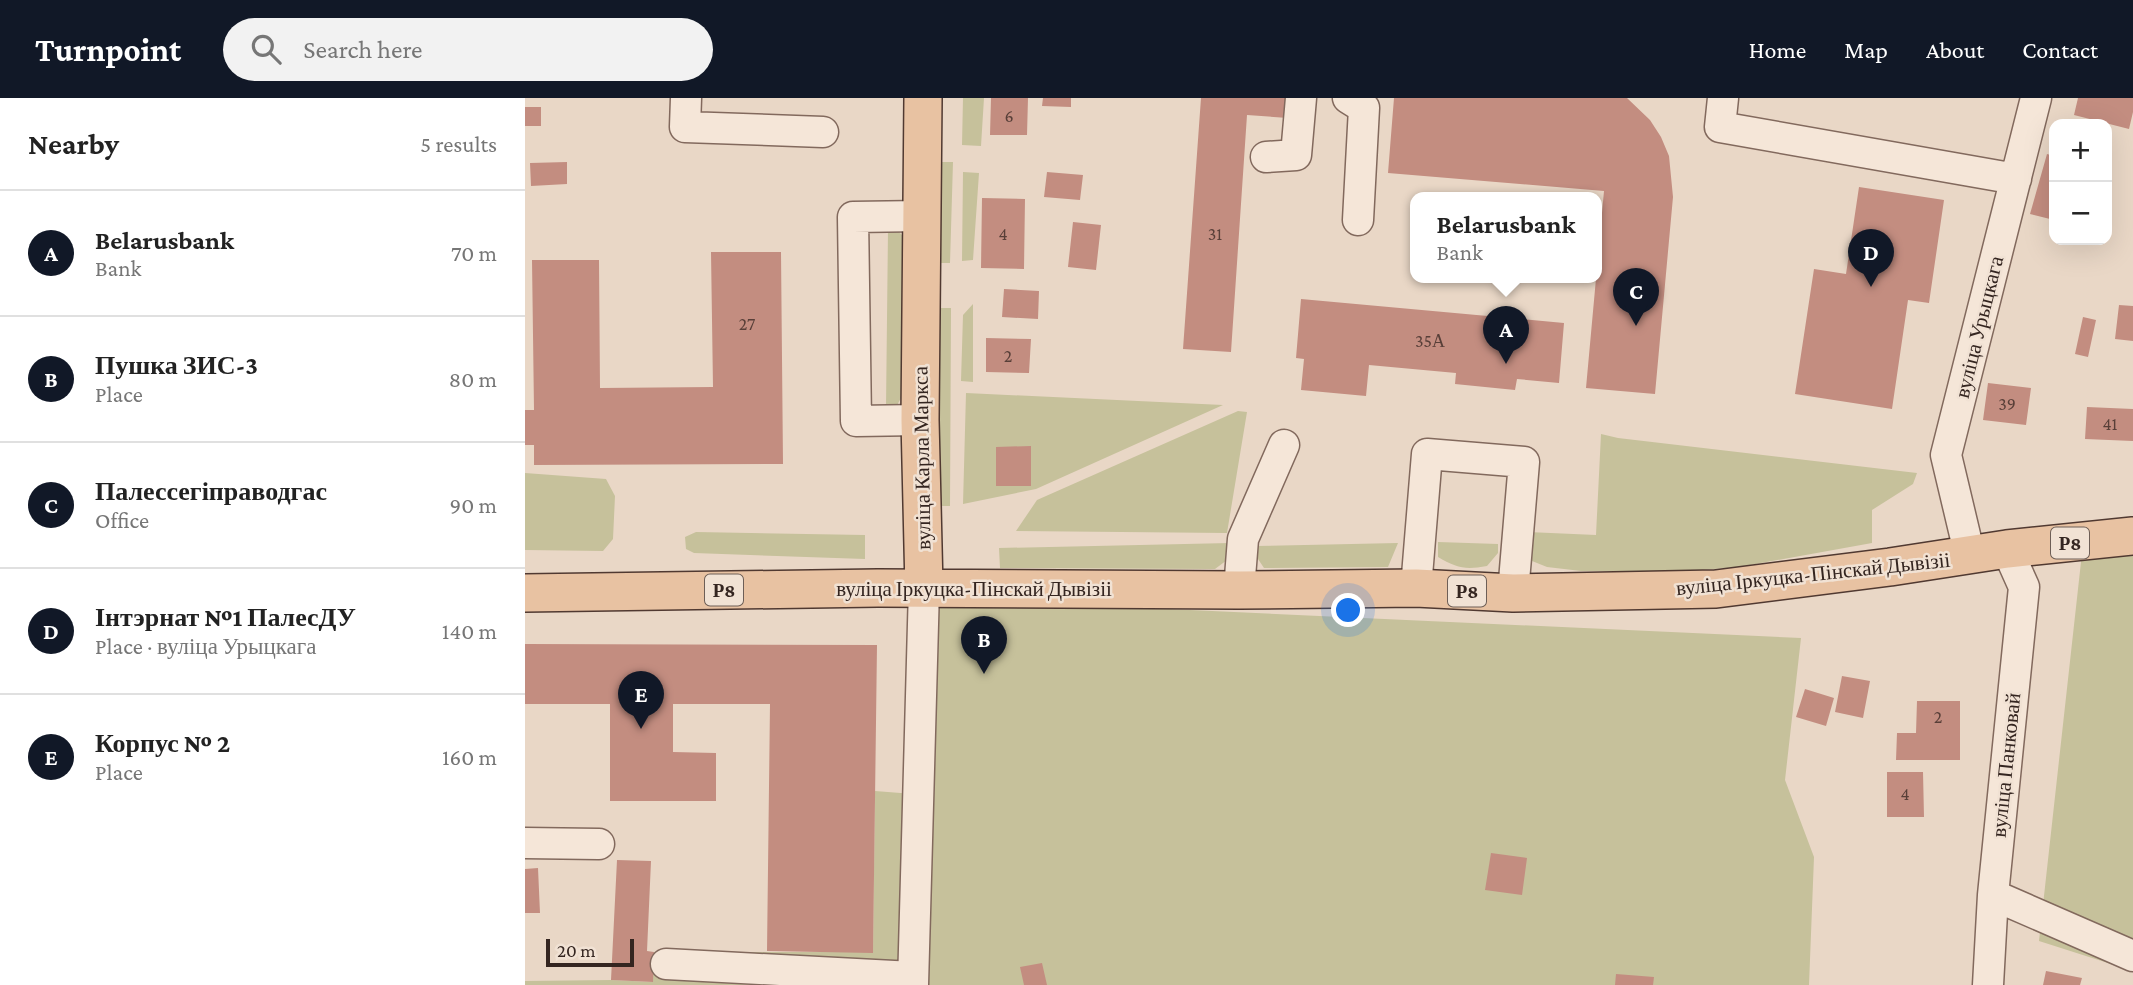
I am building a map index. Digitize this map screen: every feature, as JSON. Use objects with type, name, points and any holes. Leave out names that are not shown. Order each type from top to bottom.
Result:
[{"type":"main road","name":"вуліца Карла Маркса","points":[[923,98],[920,420],[924,588]]},
{"type":"main road","name":"вуліца Іркуцка-Пінскай Дывізіі","points":[[525,593],[924,588],[1416,588],[1513,593],[1716,589],[2007,549],[2133,536]]},
{"type":"street","points":[[686,98],[685,127],[823,132]]},
{"type":"street","points":[[1266,157],[1296,155],[1301,98]]},
{"type":"street","points":[[1348,98],[1364,108],[1358,220]]},
{"type":"street","points":[[1723,98],[1720,127],[2017,179]]},
{"type":"street","name":"вуліца Урыцкага","points":[[1970,556],[1946,455],[2036,98]]},
{"type":"street","points":[[920,420],[856,421],[853,217],[922,216]]},
{"type":"street","points":[[1239,590],[1243,539],[1285,445]]},
{"type":"street","points":[[1416,588],[1427,454],[1524,462],[1513,593]]},
{"type":"street","name":"вуліца Панковай","points":[[1988,985],[1993,895],[2024,587],[2007,549]]},
{"type":"street","name":"вуліца Карла Маркса","points":[[913,981],[924,588]]},
{"type":"street","points":[[525,843],[599,844]]},
{"type":"street","points":[[1993,895],[2133,956]]},
{"type":"street","points":[[666,964],[913,981]]},
{"type":"shaded area","points":[[963,98],[984,98],[981,146],[962,145]]},
{"type":"shaded area","points":[[941,162],[953,162],[950,263],[939,263]]},
{"type":"shaded area","points":[[963,172],[979,173],[973,260],[962,261]]},
{"type":"shaded area","points":[[888,230],[898,231],[904,237],[901,398],[896,407],[886,408]]},
{"type":"shaded area","points":[[973,304],[973,382],[961,381],[963,315]]},
{"type":"shaded area","points":[[939,308],[951,308],[950,506],[938,506]]},
{"type":"shaded area","points":[[966,393],[1223,405],[1036,489],[963,504]]},
{"type":"shaded area","points":[[1238,411],[1247,412],[1227,533],[1016,531],[1037,500]]},
{"type":"shaded area","points":[[1601,434],[1917,473],[1913,484],[1872,510],[1872,543],[1739,567],[1688,571],[1581,571],[1547,567],[1532,561],[1526,546],[1528,532],[1596,535]]},
{"type":"shaded area","points":[[525,473],[606,479],[615,496],[613,539],[603,551],[525,550]]},
{"type":"shaded area","points":[[696,532],[865,535],[865,559],[694,553],[686,549],[685,537]]},
{"type":"shaded area","points":[[1438,542],[1498,544],[1498,553],[1487,566],[1461,567],[1438,557]]},
{"type":"shaded area","points":[[1230,543],[1227,560],[1215,569],[1000,568],[999,548]]},
{"type":"shaded area","points":[[1398,543],[1388,567],[1264,568],[1258,559],[1255,546]]},
{"type":"shaded area","points":[[2133,548],[2133,971],[2039,941],[2082,553]]},
{"type":"shaded area","points":[[926,598],[1801,638],[1785,780],[1814,857],[1809,985],[525,985],[525,981],[652,982],[654,952],[873,952],[875,791],[926,795]]},
{"type":"building","points":[[991,98],[1028,98],[1027,135],[990,135]]},
{"type":"building","points":[[1043,98],[1071,98],[1071,107],[1042,106]]},
{"type":"building","points":[[1201,98],[1289,98],[1288,118],[1247,115],[1231,352],[1183,349]]},
{"type":"building","points":[[1394,98],[1627,98],[1650,120],[1661,137],[1669,156],[1673,197],[1655,394],[1586,388],[1596,283],[1602,283],[1604,191],[1388,173]]},
{"type":"building","points":[[2078,98],[2133,98],[2129,129],[2112,125],[2112,119],[2090,119],[2074,115]]},
{"type":"building","points":[[525,107],[541,107],[541,126],[525,126]]},
{"type":"building","points":[[2047,154],[2049,155],[2049,219],[2030,214]]},
{"type":"building","points":[[567,162],[567,184],[531,186],[530,163]]},
{"type":"building","points":[[1047,172],[1083,175],[1080,200],[1044,197]]},
{"type":"building","points":[[1859,187],[1944,200],[1929,303],[1908,300],[1892,409],[1795,394],[1814,269],[1846,274]]},
{"type":"building","points":[[982,198],[1025,199],[1024,269],[981,268]]},
{"type":"building","points":[[1073,222],[1101,225],[1096,270],[1068,267]]},
{"type":"building","points":[[711,252],[781,252],[783,464],[534,465],[534,445],[525,445],[525,410],[534,410],[532,260],[599,260],[600,388],[713,387]]},
{"type":"building","points":[[1004,289],[1039,291],[1038,319],[1002,317]]},
{"type":"building","points":[[1301,299],[1564,323],[1559,383],[1517,379],[1515,390],[1455,384],[1456,373],[1369,365],[1366,396],[1301,390],[1304,359],[1296,358]]},
{"type":"building","points":[[2119,305],[2133,306],[2133,341],[2115,339]]},
{"type":"building","points":[[2083,317],[2096,320],[2088,357],[2075,354]]},
{"type":"building","points":[[986,338],[1031,339],[1029,373],[986,372]]},
{"type":"building","points":[[1988,383],[2031,388],[2026,425],[1983,420]]},
{"type":"building","points":[[2087,407],[2133,409],[2133,441],[2085,439]]},
{"type":"building","points":[[1031,446],[1031,486],[996,486],[996,447]]},
{"type":"building","points":[[525,644],[877,645],[873,953],[767,951],[770,704],[673,704],[673,752],[716,753],[716,801],[610,801],[610,704],[525,704]]},
{"type":"building","points":[[1842,676],[1870,681],[1863,718],[1835,712]]},
{"type":"building","points":[[1805,689],[1834,698],[1826,726],[1796,717]]},
{"type":"building","points":[[1917,701],[1960,701],[1960,760],[1896,760],[1897,733],[1916,733]]},
{"type":"building","points":[[1887,772],[1923,772],[1924,817],[1887,817]]},
{"type":"building","points":[[1491,853],[1527,858],[1522,895],[1485,890]]},
{"type":"building","points":[[617,860],[651,861],[647,951],[654,952],[653,982],[611,980]]},
{"type":"building","points":[[538,868],[540,913],[525,913],[525,869]]},
{"type":"building","points":[[1042,963],[1047,985],[1024,985],[1020,967]]},
{"type":"building","points":[[2046,971],[2082,978],[2080,985],[2043,985]]},
{"type":"building","points":[[1616,974],[1654,977],[1653,985],[1615,985]]},
{"type":"place","name":"Інтэрнат №1 ПалесДУ","points":[[1871,287]]},
{"type":"place","name":"Палессегіправодгас","points":[[1636,326]]},
{"type":"place","name":"Belarusbank","points":[[1506,364]]},
{"type":"place","name":"Пушка ЗИС-3","points":[[984,674]]},
{"type":"place","name":"Корпус № 2","points":[[641,729]]}]
